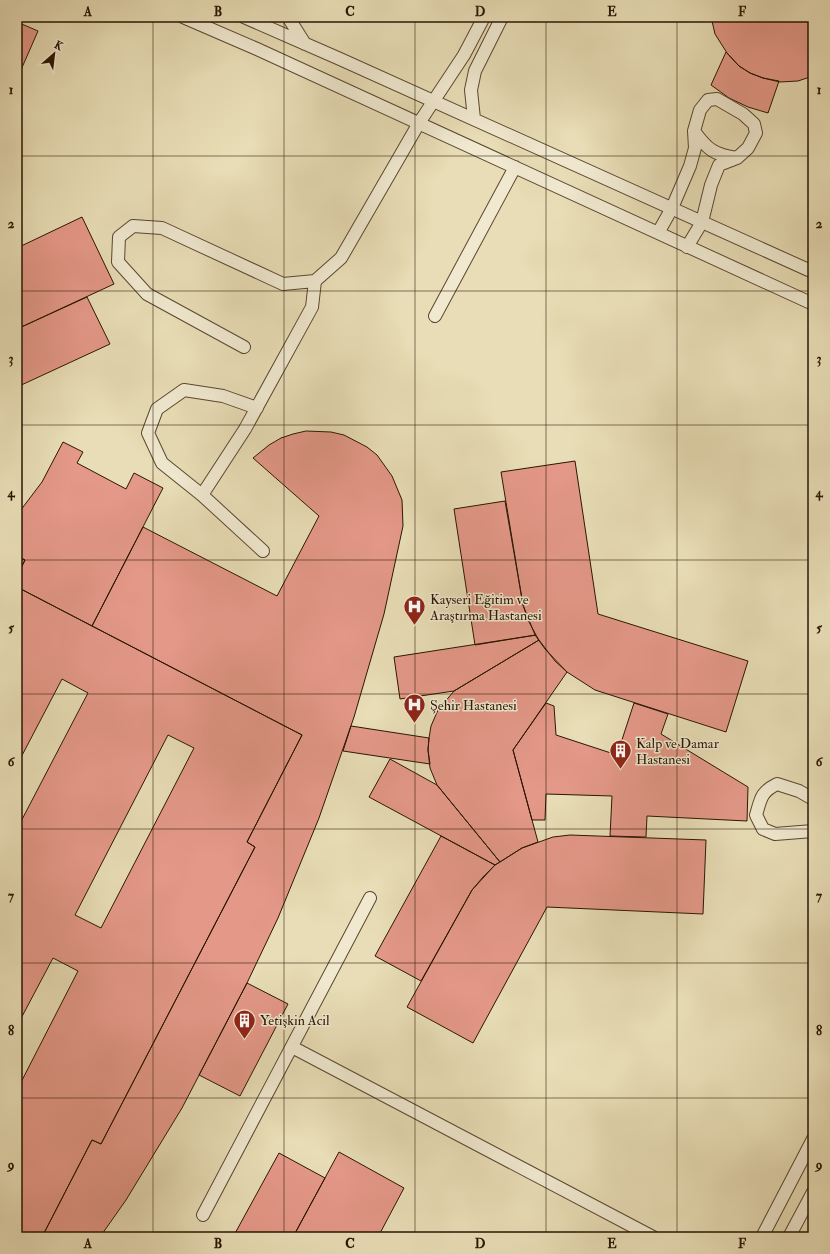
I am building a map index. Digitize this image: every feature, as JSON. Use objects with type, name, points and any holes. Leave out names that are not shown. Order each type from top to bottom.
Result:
[{"type":"lane","points":[[183,17],[257,49],[813,304]]},
{"type":"lane","points":[[244,17],[433,100],[813,272]]},
{"type":"lane","points":[[288,17],[305,44]]},
{"type":"lane","points":[[244,347],[147,294],[118,262],[119,237],[133,226],[162,228],[283,284],[315,281],[341,258],[419,123],[464,55],[484,17]]},
{"type":"lane","points":[[474,119],[471,90],[475,71],[502,17]]},
{"type":"lane","points":[[658,233],[672,208],[690,166],[695,148],[694,131],[700,110],[708,100],[717,99],[743,114],[754,124],[756,133],[748,148],[737,158],[720,165],[711,185],[702,222],[687,246]]},
{"type":"lane","points":[[694,131],[704,144],[715,152],[722,156],[737,158]]},
{"type":"lane","points":[[435,316],[514,167]]},
{"type":"lane","points":[[202,495],[245,429],[312,307],[315,281]]},
{"type":"lane","points":[[257,408],[223,396],[184,390],[157,409],[148,433],[162,463],[202,495],[263,550]]},
{"type":"lane","points":[[813,799],[799,791],[778,784],[766,790],[760,801],[756,815],[763,829],[775,834],[813,831]]},
{"type":"lane","points":[[203,1216],[370,898]]},
{"type":"lane","points":[[292,1047],[653,1237]]},
{"type":"lane","points":[[762,1237],[813,1139]]},
{"type":"lane","points":[[789,1237],[813,1192]]},
{"type":"building","points":[[704,17],[813,17],[813,76],[798,81],[780,82],[750,73],[739,66],[727,53],[715,34],[712,21]]},
{"type":"building","points":[[17,22],[38,31],[17,79]]},
{"type":"building","points":[[726,52],[739,66],[750,73],[763,78],[779,81],[768,113],[748,107],[729,98],[711,85]]},
{"type":"building","points":[[82,217],[114,284],[17,329],[17,248]]},
{"type":"building","points":[[87,297],[110,344],[17,387],[17,329]]},
{"type":"building","points":[[306,431],[331,432],[344,435],[367,447],[377,455],[392,476],[402,500],[403,526],[384,614],[354,717],[319,818],[278,918],[247,983],[182,1108],[126,1200],[100,1237],[42,1237],[92,1140],[101,1144],[255,847],[247,842],[302,735],[92,626],[143,527],[277,596],[319,516],[253,458],[269,445],[281,438]]},
{"type":"building","points":[[63,442],[83,452],[77,463],[126,489],[134,473],[163,488],[92,626],[17,587],[17,576],[25,560],[17,556],[17,515],[42,482]]},
{"type":"building","points":[[575,461],[598,614],[748,661],[726,732],[595,690],[567,672],[545,649],[535,635],[523,605],[501,472]]},
{"type":"building","points":[[505,501],[523,605],[528,620],[536,635],[475,645],[454,509]]},
{"type":"building","points":[[17,556],[25,560],[17,576]]},
{"type":"building","points":[[17,587],[302,735],[247,842],[255,847],[101,1144],[92,1140],[42,1237],[17,1237],[17,1090],[78,971],[53,958],[17,1026],[17,829],[88,693],[62,679],[17,765]],"holes":[[[168,735],[194,748],[101,928],[75,915]]]},
{"type":"building","points":[[536,635],[539,640],[454,691],[400,699],[394,657]]},
{"type":"building","points":[[539,640],[555,661],[567,672],[513,750],[538,842],[522,848],[500,862],[437,785],[430,768],[428,750],[431,726],[438,710],[454,691]]},
{"type":"building","name":"Kalp ve Damar Hastanesi","points":[[546,703],[554,706],[556,735],[617,755],[634,703],[668,714],[661,734],[748,787],[747,821],[647,816],[646,837],[610,836],[612,796],[546,794],[545,820],[532,820],[513,750]]},
{"type":"building","points":[[351,726],[429,738],[428,750],[430,764],[343,751]]},
{"type":"building","points":[[390,759],[437,785],[500,862],[495,865],[369,797]]},
{"type":"building","points":[[570,835],[706,840],[703,914],[547,907],[473,1043],[407,1007],[472,890],[483,877],[495,865],[522,848],[553,837]]},
{"type":"building","points":[[441,836],[495,865],[472,890],[421,981],[375,956]]},
{"type":"building","name":"Yetişkin Acil","points":[[247,983],[288,1004],[240,1096],[199,1075]]},
{"type":"building","points":[[339,1152],[404,1188],[378,1237],[293,1237]]},
{"type":"building","points":[[279,1153],[325,1178],[293,1237],[233,1237]]},
{"type":"place","name":"Kayseri Eğitim ve Araştırma Hastanesi","points":[[415,626]]},
{"type":"place","name":"Şehir Hastanesi","points":[[415,724]]},
{"type":"place","name":"Kalp ve Damar Hastanesi","points":[[620,770]]},
{"type":"place","name":"Yetişkin Acil","points":[[244,1040]]}]
